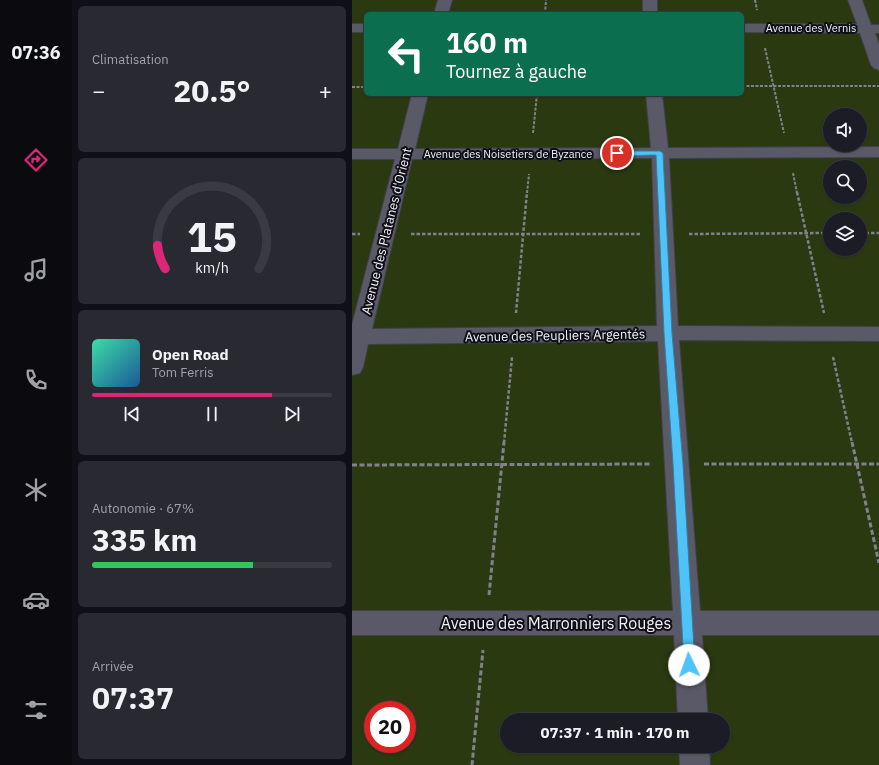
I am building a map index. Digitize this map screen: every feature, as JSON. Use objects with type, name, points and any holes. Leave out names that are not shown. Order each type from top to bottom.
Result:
[{"type":"lane","points":[[441,12],[445,0]]},
{"type":"lane","points":[[650,0],[650,12]]},
{"type":"lane","points":[[855,0],[872,29],[879,64]]},
{"type":"lane","points":[[352,28],[364,28]]},
{"type":"lane","name":"Avenue des Vernis","points":[[744,28],[872,29]]},
{"type":"lane","name":"Avenue des Platanes d'Orient","points":[[352,367],[356,337],[420,96]]},
{"type":"lane","points":[[654,96],[660,153],[668,333],[678,464],[693,713]]},
{"type":"lane","name":"Avenue des Noisetiers de Byzance","points":[[352,154],[879,152]]},
{"type":"lane","name":"Avenue des Peupliers Argentés","points":[[356,337],[668,333],[879,334]]},
{"type":"lane","name":"Avenue des Marronniers Rouges","points":[[352,623],[879,623]]},
{"type":"lane","points":[[694,753],[695,765]]},
{"type":"path","points":[[545,12],[546,0]]},
{"type":"path","points":[[755,0],[879,563]]},
{"type":"path","points":[[744,86],[879,86]]},
{"type":"path","points":[[352,87],[364,87]]},
{"type":"path","points":[[472,765],[537,96]]},
{"type":"path","points":[[352,234],[823,233]]},
{"type":"path","points":[[867,233],[879,233]]},
{"type":"path","points":[[352,466],[879,464]]},
{"type":"green space","points":[[352,0],[879,0],[879,765],[352,765]]},
{"type":"route","points":[[617,153],[660,153],[668,333],[678,464],[689,665]]}]
